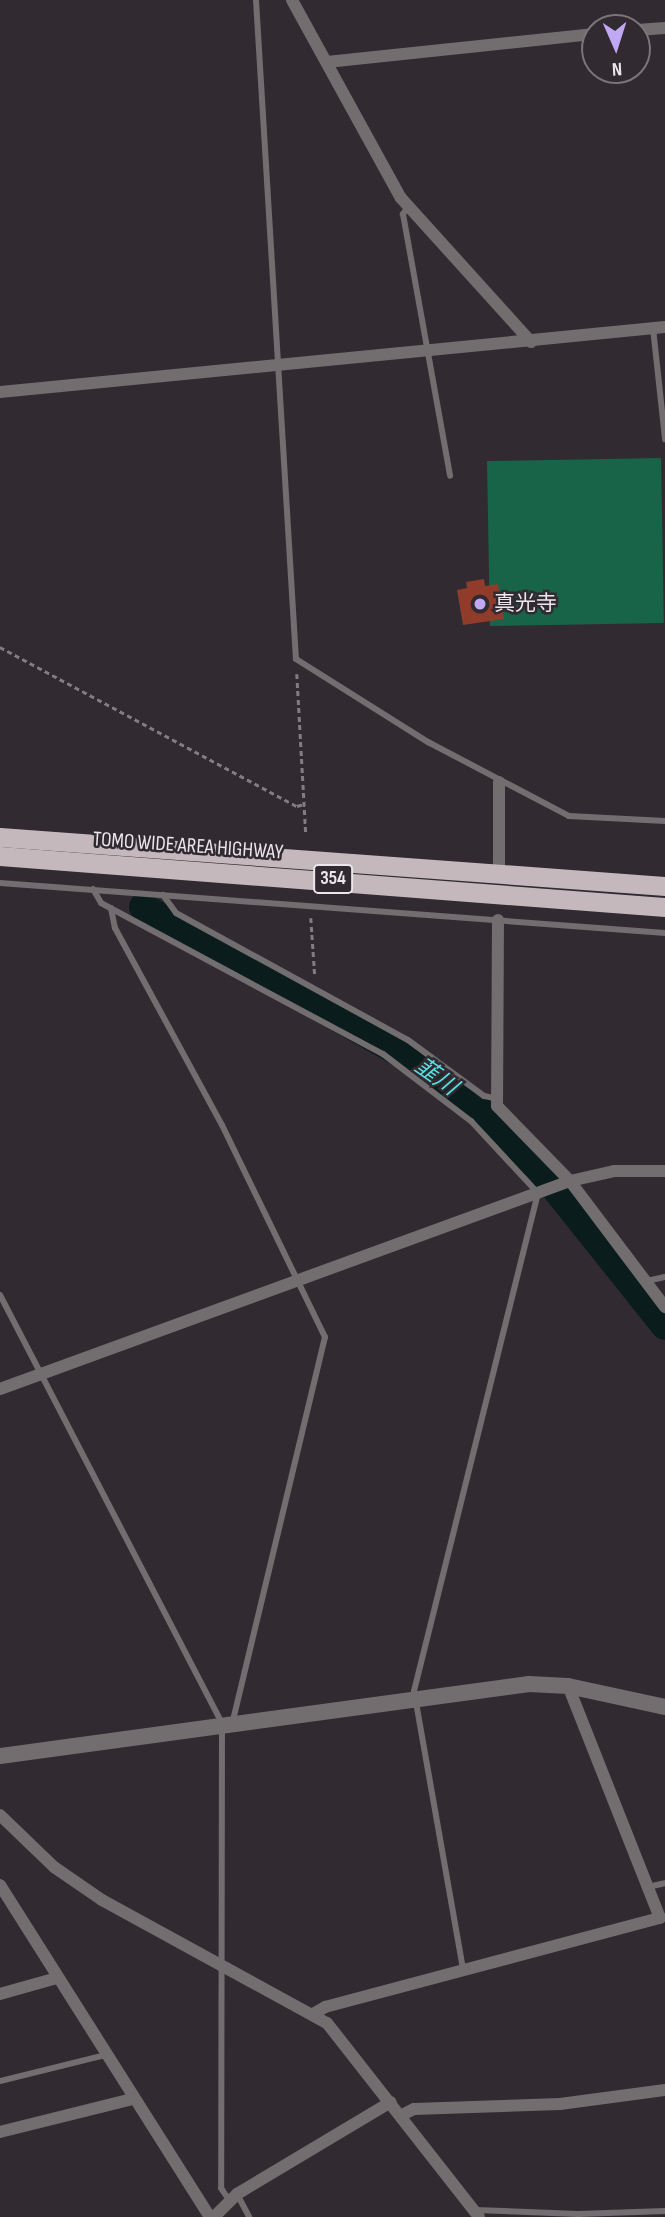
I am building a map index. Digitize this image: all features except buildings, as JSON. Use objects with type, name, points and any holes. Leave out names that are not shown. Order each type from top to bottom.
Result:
[{"type":"highway","name":"TOMO WIDE AREA HIGHWAY","points":[[0,838],[665,886]]},
{"type":"highway","name":"TOMO WIDE AREA HIGHWAY","points":[[0,856],[665,906]]},
{"type":"street","points":[[292,0],[408,207],[531,342]]},
{"type":"street","points":[[327,62],[581,35]]},
{"type":"street","points":[[0,392],[659,328]]},
{"type":"street","points":[[499,782],[499,876]]},
{"type":"street","points":[[498,920],[494,1098],[501,1114],[568,1182],[665,1307]]},
{"type":"street","points":[[0,1389],[568,1182],[614,1171],[665,1171]]},
{"type":"street","points":[[0,1756],[227,1722],[529,1684],[568,1686],[665,1707]]},
{"type":"street","points":[[315,2013],[325,2007],[663,1921],[568,1686]]},
{"type":"street","points":[[0,1815],[80,1886],[315,2013],[402,2115],[476,2214]]},
{"type":"street","points":[[0,1885],[132,2099],[212,2217],[233,2197],[391,2102]]},
{"type":"street","points":[[0,1994],[57,1978]]},
{"type":"street","points":[[402,2115],[414,2109],[561,2104],[665,2090]]},
{"type":"street","points":[[0,2133],[132,2099]]},
{"type":"lane","points":[[256,0],[296,659],[499,782],[574,817],[665,821]]},
{"type":"lane","points":[[408,207],[403,214],[450,476]]},
{"type":"lane","points":[[659,328],[665,439]]},
{"type":"lane","points":[[0,883],[665,933]]},
{"type":"lane","points":[[93,889],[96,899],[111,908],[383,1054],[471,1121],[542,1192],[415,1684],[463,1971]]},
{"type":"lane","points":[[163,895],[176,913],[408,1040],[484,1096],[494,1098]]},
{"type":"lane","points":[[111,908],[115,928],[300,1280],[322,1327],[325,1345],[227,1722],[221,2188],[233,2197],[249,2217]]},
{"type":"lane","points":[[645,1281],[665,1277]]},
{"type":"lane","points":[[0,1295],[227,1722]]},
{"type":"lane","points":[[648,1887],[665,1883]]},
{"type":"lane","points":[[0,2081],[105,2054]]},
{"type":"lane","points":[[476,2214],[665,2211]]},
{"type":"path","points":[[0,648],[297,806],[304,804]]},
{"type":"path","points":[[296,659],[306,835]]},
{"type":"path","points":[[311,906],[316,988]]},
{"type":"green space","points":[[661,458],[664,623],[490,626],[487,461]]},
{"type":"waterway","name":"韮川","points":[[143,907],[432,1071],[488,1117],[542,1172],[665,1326]]},
{"type":"place","name":"真光寺","points":[[480,604]]}]
